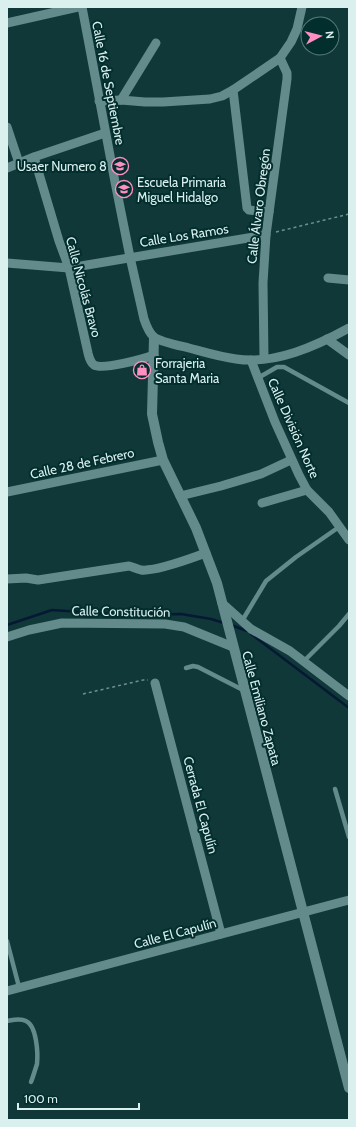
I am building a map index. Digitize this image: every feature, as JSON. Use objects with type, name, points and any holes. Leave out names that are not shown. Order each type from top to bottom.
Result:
[{"type":"street","points":[[7,23],[78,7]]},
{"type":"street","name":"Calle 16 de Septiembre","points":[[82,7],[130,257],[144,319],[147,328],[154,338]]},
{"type":"street","points":[[99,101],[121,100],[145,102],[210,99],[222,96],[280,58],[291,42],[297,29],[302,7]]},
{"type":"street","points":[[121,100],[156,43]]},
{"type":"street","name":"Calle Álvaro Obregón","points":[[264,358],[263,283],[266,235],[287,80],[287,73],[280,58]]},
{"type":"street","points":[[233,90],[247,208],[250,210],[269,212]]},
{"type":"street","points":[[7,126],[19,163]]},
{"type":"street","points":[[7,168],[34,157],[105,133]]},
{"type":"street","name":"Calle Nicolás Bravo","points":[[34,157],[62,250],[69,268],[88,353],[94,365],[100,366],[116,364],[154,356]]},
{"type":"street","name":"Calle Los Ramos","points":[[7,264],[69,268],[266,235]]},
{"type":"street","points":[[328,278],[349,280]]},
{"type":"street","points":[[154,338],[202,352],[237,359],[251,360],[276,357],[298,351],[349,328]]},
{"type":"street","name":"Calle Emiliano Zapata","points":[[154,338],[152,414],[155,430],[163,460],[206,553],[224,607],[232,643],[349,1088]]},
{"type":"street","points":[[327,339],[349,356]]},
{"type":"street","name":"Calle División Norte","points":[[251,360],[291,460],[307,490],[329,512],[349,540]]},
{"type":"street","name":"Calle 28 de Febrero","points":[[7,492],[163,460]]},
{"type":"street","points":[[180,496],[261,474],[291,460]]},
{"type":"street","points":[[262,502],[307,490]]},
{"type":"street","points":[[7,579],[26,578],[38,580],[129,566],[147,570],[206,553]]},
{"type":"street","points":[[224,607],[251,629],[270,639],[304,661],[349,696]]},
{"type":"street","name":"Calle Constitución","points":[[7,637],[29,630],[62,624],[165,624],[184,627],[232,643]]},
{"type":"street","name":"Cerrada El Capulín","points":[[155,683],[221,934]]},
{"type":"street","name":"Calle El Capulín","points":[[7,990],[349,900]]},
{"type":"lane","points":[[258,378],[277,367],[284,367],[349,403]]},
{"type":"lane","points":[[242,621],[266,581],[296,557],[339,527]]},
{"type":"lane","points":[[304,661],[334,632],[349,614]]},
{"type":"lane","points":[[186,668],[193,666],[198,667],[245,691]]},
{"type":"lane","points":[[335,789],[349,837]]},
{"type":"lane","points":[[7,941],[19,987]]},
{"type":"lane","points":[[7,1022],[20,1019],[27,1021],[34,1033],[37,1045],[37,1057],[31,1082]]},
{"type":"path","points":[[266,235],[349,214]]},
{"type":"path","points":[[83,694],[143,680],[149,680],[155,683]]},
{"type":"waterway","points":[[7,625],[52,610],[128,615],[181,614],[211,619],[224,623]]},
{"type":"waterway","points":[[231,625],[247,631]]},
{"type":"waterway","points":[[251,634],[349,708]]},
{"type":"place","name":"Usaer Numero 8","points":[[120,166]]},
{"type":"place","name":"Escuela Primaria Miguel Hidalgo","points":[[124,189]]},
{"type":"place","name":"Forrajeria Santa Maria","points":[[142,370]]}]
